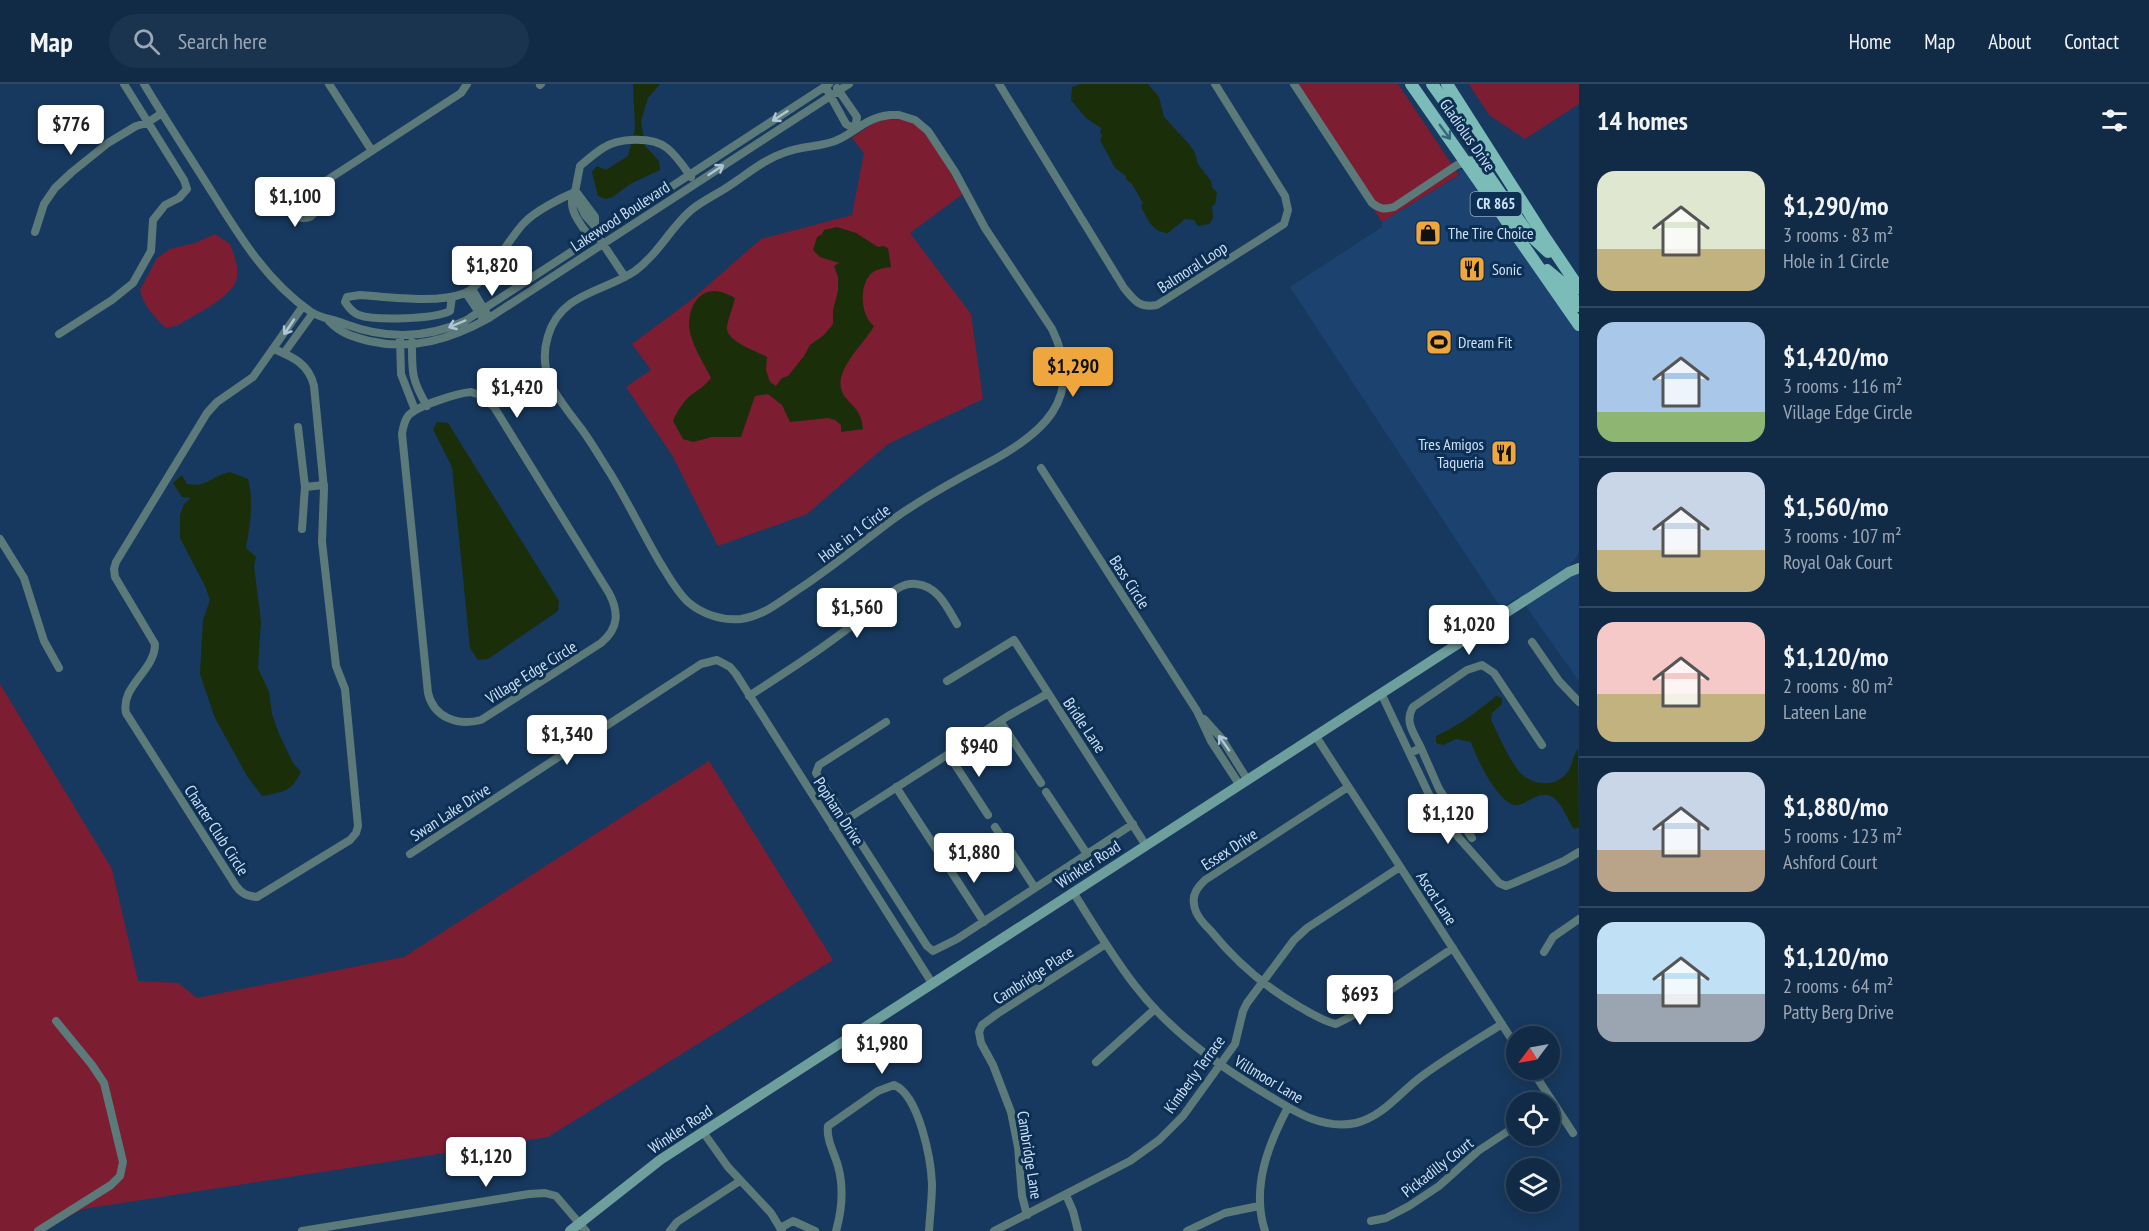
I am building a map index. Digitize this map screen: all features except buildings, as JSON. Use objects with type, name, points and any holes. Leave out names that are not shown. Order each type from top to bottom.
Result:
[{"type":"main road","name":"Gladiolus Drive","points":[[1411,84],[1579,325]]},
{"type":"main road","points":[[1432,84],[1513,198],[1542,233]]},
{"type":"main road","name":"Gladiolus Drive","points":[[1447,84],[1579,288]]},
{"type":"main road","points":[[1466,162],[1477,163],[1483,168],[1527,232],[1568,272]]},
{"type":"main road","points":[[1533,257],[1565,285],[1579,306]]},
{"type":"street","points":[[59,334],[112,300],[133,283],[151,251],[153,220],[165,205],[179,198],[187,189],[184,180],[124,84]]},
{"type":"street","name":"Lakewood Boulevard","points":[[144,84],[253,256],[278,284],[303,306],[329,321],[338,330],[378,343],[400,345],[430,342],[455,335],[486,319],[830,97],[832,86]]},
{"type":"street","points":[[329,84],[372,151]]},
{"type":"street","points":[[314,189],[461,93],[467,84]]},
{"type":"street","name":"Lakewood Boulevard","points":[[329,321],[383,335],[412,335],[441,330],[458,324],[482,311],[690,175],[832,86],[849,84]]},
{"type":"street","name":"Balmoral Loop","points":[[999,84],[1124,288],[1136,303],[1147,307],[1157,305],[1284,224],[1288,210],[1286,196],[1217,85]]},
{"type":"street","points":[[1293,84],[1378,208],[1386,210],[1394,207],[1466,162]]},
{"type":"street","points":[[830,97],[846,124],[855,129],[857,117],[832,86]]},
{"type":"street","points":[[35,232],[44,204],[55,188],[91,155],[108,143],[162,113]]},
{"type":"street","name":"Hole in 1 Circle","points":[[890,115],[915,120],[928,131],[956,172],[985,228],[1052,329],[1063,359],[1064,384],[1052,415],[1028,438],[918,502],[830,568],[758,614],[733,619],[710,615],[695,607],[682,596],[590,441],[552,387],[546,371],[545,353],[550,329],[558,315],[578,297],[625,277],[652,256],[690,211],[752,169],[785,152],[833,141],[855,129],[873,118],[890,115]]},
{"type":"street","points":[[625,277],[589,224],[573,211],[572,198],[580,166],[604,147],[627,140],[648,141],[665,146],[678,159],[695,183]]},
{"type":"street","points":[[575,192],[582,197],[595,217],[589,224]]},
{"type":"street","points":[[452,297],[450,311],[443,315],[424,318],[360,316],[345,302],[347,297],[360,295],[444,299],[469,291],[485,274],[525,221],[575,192]]},
{"type":"street","points":[[469,291],[486,319]]},
{"type":"street","name":"Charter Club Circle","points":[[274,349],[303,364],[312,378],[324,485],[322,542],[336,666],[345,689],[358,826],[350,840],[257,897],[242,893],[236,886],[126,713],[124,706],[126,697],[148,666],[155,652],[155,644],[119,585],[114,569],[116,562],[207,413],[217,402],[253,377],[303,306]]},
{"type":"street","points":[[284,353],[313,313]]},
{"type":"street","points":[[400,335],[401,374],[415,410]]},
{"type":"street","points":[[412,335],[411,368],[415,383],[427,406]]},
{"type":"street","points":[[405,387],[415,383]]},
{"type":"street","name":"Village Edge Circle","points":[[471,392],[488,400],[609,593],[616,611],[617,619],[612,632],[601,643],[481,720],[473,722],[458,722],[442,714],[432,705],[428,693],[402,446],[404,424],[415,410],[462,393],[471,392]]},
{"type":"street","points":[[298,427],[305,487],[302,529]]},
{"type":"street","name":"Bass Circle","points":[[1041,468],[1197,711],[1222,739],[1243,781]]},
{"type":"street","points":[[305,487],[324,485]]},
{"type":"street","points":[[0,539],[24,578],[44,641],[59,668]]},
{"type":"street","name":"Winkler Road","points":[[570,1231],[583,1227],[651,1167],[703,1132],[1145,844],[1574,570],[1579,559]]},
{"type":"street","points":[[749,696],[834,641],[891,593],[905,585],[921,584],[936,592],[957,624]]},
{"type":"street","name":"Bridle Lane","points":[[947,681],[1014,640],[1145,844]]},
{"type":"street","points":[[1532,642],[1559,681],[1579,702]]},
{"type":"street","name":"Popham Drive","points":[[717,660],[730,668],[749,696],[932,983]]},
{"type":"street","name":"Swan Lake Drive","points":[[410,854],[700,664],[717,660]]},
{"type":"street","points":[[1472,838],[1439,789],[1408,720],[1413,707],[1467,670],[1482,665],[1494,674],[1542,745]]},
{"type":"street","points":[[1381,693],[1424,786],[1437,808],[1499,883],[1506,886],[1515,883],[1579,852]]},
{"type":"street","points":[[833,828],[1000,721],[1047,694]]},
{"type":"street","points":[[1000,721],[1041,783]]},
{"type":"street","points":[[886,722],[819,765],[816,773],[925,943],[933,951],[984,922],[1133,824]]},
{"type":"street","name":"Ascot Lane","points":[[1315,735],[1506,1030]]},
{"type":"street","points":[[1410,753],[1421,748]]},
{"type":"street","points":[[948,754],[988,815]]},
{"type":"street","points":[[896,787],[937,850]]},
{"type":"street","name":"Essex Drive","points":[[1262,983],[1227,951],[1201,919],[1194,904],[1194,895],[1205,880],[1348,787]]},
{"type":"street","points":[[1046,792],[1087,855]]},
{"type":"street","points":[[1437,808],[1448,802]]},
{"type":"street","points":[[995,827],[1035,888]]},
{"type":"street","points":[[943,860],[984,922]]},
{"type":"street","name":"Kimberly Terrace","points":[[994,1231],[1130,1161],[1159,1140],[1183,1116],[1220,1066],[1238,1036],[1243,1011],[1294,940],[1307,928],[1400,867]]},
{"type":"street","name":"Villmoor Lane","points":[[1073,892],[1133,983],[1155,1009],[1186,1039],[1220,1066],[1312,1119],[1329,1124],[1348,1124],[1365,1120],[1388,1106],[1420,1077],[1502,1024]]},
{"type":"street","points":[[1544,952],[1553,937],[1579,919]]},
{"type":"street","name":"Cambridge Place","points":[[979,1032],[982,1025],[997,1014],[1106,944]]},
{"type":"street","points":[[1262,983],[1318,1018],[1336,1023],[1350,1017],[1453,948]]},
{"type":"street","points":[[1096,1062],[1155,1009]]},
{"type":"street","points":[[38,1231],[111,1185],[120,1176],[123,1162],[104,1083],[56,1021]]},
{"type":"street","name":"Cambridge Lane","points":[[979,1032],[981,1043],[993,1065],[1011,1112],[1027,1215]]},
{"type":"street","points":[[836,1231],[841,1211],[841,1184],[838,1166],[827,1134],[828,1126],[878,1091],[894,1085],[902,1088],[911,1102],[927,1148],[932,1185],[929,1231]]},
{"type":"street","points":[[1265,1231],[1259,1206],[1260,1187],[1265,1162],[1278,1125],[1288,1107]]},
{"type":"street","points":[[1560,1115],[1573,1133]]},
{"type":"street","points":[[703,1132],[740,1181],[758,1197],[781,1230],[793,1221],[814,1231]]},
{"type":"street","name":"Pickadilly Court","points":[[1371,1221],[1386,1218],[1409,1206],[1439,1186],[1478,1151],[1506,1133]]},
{"type":"street","points":[[670,1231],[677,1222],[740,1181]]},
{"type":"street","points":[[302,1231],[344,1227],[545,1193],[556,1196],[583,1227]]},
{"type":"street","points":[[1066,1195],[1073,1210],[1078,1231]]},
{"type":"street","points":[[1187,1231],[1226,1213],[1259,1206]]},
{"type":"shaded area","points":[[633,84],[660,84],[648,98],[641,121],[645,146],[659,161],[660,170],[630,184],[613,197],[605,199],[598,196],[592,172],[597,166],[606,170],[628,156],[635,129]]},
{"type":"shaded area","points":[[1081,84],[1148,84],[1159,97],[1164,117],[1189,144],[1198,164],[1217,193],[1215,204],[1212,206],[1213,218],[1209,224],[1198,226],[1194,220],[1185,219],[1168,233],[1158,230],[1151,224],[1132,184],[1115,168],[1100,140],[1101,128],[1086,118],[1071,100],[1072,87]]},
{"type":"shaded area","points":[[1292,84],[1398,84],[1459,175],[1382,222]]},
{"type":"shaded area","points":[[1469,84],[1579,84],[1579,104],[1525,139],[1489,115]]},
{"type":"shaded area","points":[[887,119],[908,121],[921,129],[963,194],[910,233],[971,314],[983,399],[888,444],[807,514],[718,546],[672,455],[626,387],[651,370],[632,344],[690,301],[761,239],[852,215],[864,153],[852,138],[872,124]]},
{"type":"shaded area","points":[[1466,168],[1579,332],[1579,553],[1567,569],[1520,599],[1518,597],[1501,608],[1290,287],[1382,227],[1382,222],[1460,175],[1458,172]]},
{"type":"shaded area","points":[[837,227],[856,233],[878,247],[888,248],[891,267],[879,269],[866,281],[863,295],[864,309],[866,316],[874,326],[849,360],[841,379],[841,388],[845,397],[859,414],[863,429],[841,432],[841,425],[828,418],[790,422],[782,405],[768,394],[755,396],[741,437],[712,437],[693,442],[683,439],[673,421],[685,401],[711,378],[691,336],[689,324],[691,310],[697,299],[708,292],[715,291],[735,298],[727,331],[742,345],[767,357],[766,370],[770,382],[776,386],[782,378],[788,376],[810,345],[824,335],[833,324],[833,310],[838,291],[838,277],[834,266],[839,263],[820,257],[813,250],[817,237],[824,230]]},
{"type":"shaded area","points":[[215,234],[230,244],[237,272],[233,287],[227,294],[201,312],[176,326],[166,328],[147,306],[140,290],[157,258],[170,249],[195,243]]},
{"type":"shaded area","points":[[437,422],[448,423],[559,601],[558,611],[488,659],[478,660],[470,648],[452,467],[433,429]]},
{"type":"shaded area","points":[[230,472],[248,479],[250,488],[251,514],[246,548],[256,557],[254,566],[261,621],[258,668],[269,692],[272,714],[279,734],[293,763],[301,772],[290,788],[262,796],[247,776],[215,718],[200,674],[203,620],[210,600],[180,538],[180,515],[184,504],[191,498],[182,497],[173,483],[182,475],[187,484],[194,485]]},
{"type":"shaded area","points":[[1579,572],[1579,681],[1525,605]]},
{"type":"shaded area","points":[[0,684],[112,869],[138,981],[178,983],[197,998],[404,957],[709,761],[833,960],[548,1137],[83,1209],[41,1231],[0,1231]]},
{"type":"shaded area","points":[[1496,696],[1502,698],[1502,704],[1492,713],[1491,720],[1513,764],[1528,779],[1548,783],[1561,779],[1568,771],[1578,749],[1579,827],[1574,829],[1560,804],[1548,795],[1538,796],[1519,805],[1508,802],[1494,788],[1471,742],[1456,739],[1443,745],[1436,743],[1436,736],[1467,718]]},
{"type":"place","name":"The Tire Choice","points":[[1428,233]]},
{"type":"place","name":"Sonic","points":[[1472,269]]},
{"type":"place","name":"Dream Fit","points":[[1439,342]]},
{"type":"place","name":"Tres Amigos Taqueria","points":[[1504,453]]}]
